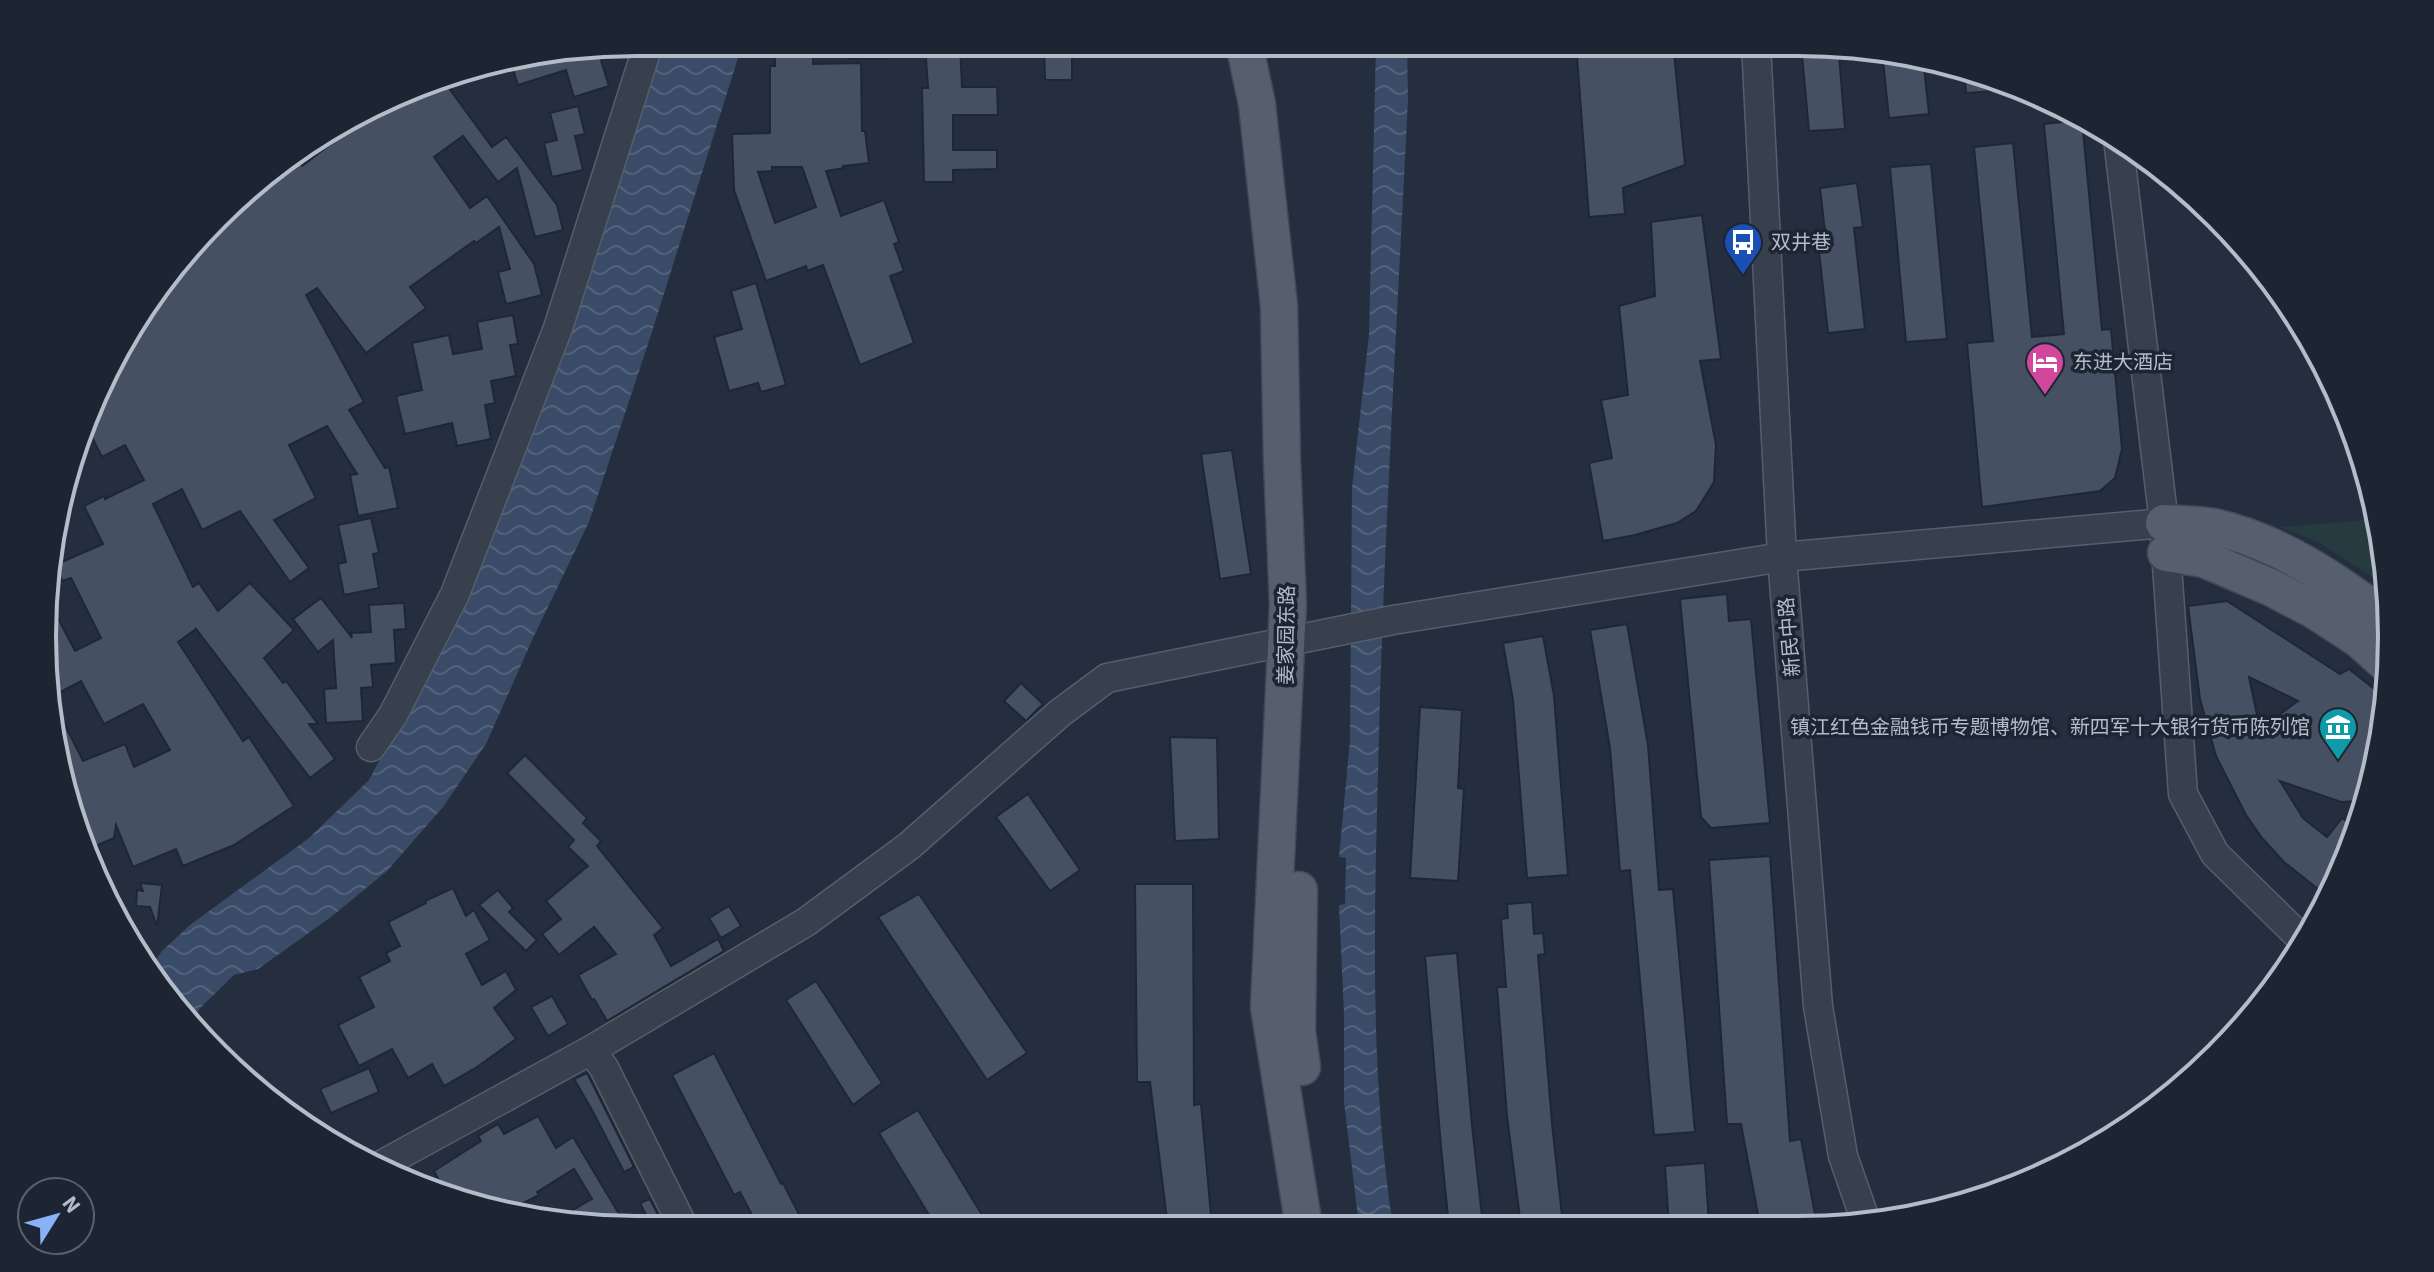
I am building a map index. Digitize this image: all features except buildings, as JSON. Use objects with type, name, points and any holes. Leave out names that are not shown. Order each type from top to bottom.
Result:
[{"type":"main road","name":"姜家园东路","points":[[1247,56],[1257,104],[1279,306],[1309,636],[1269,1007],[1302,1216]]},
{"type":"main road","name":"姜家园东路","points":[[1267,56],[1286,154],[1307,484],[1309,636],[1297,1031],[1324,1216]]},
{"type":"main road","points":[[2165,538],[2213,527],[2263,543],[2310,567],[2377,613]]},
{"type":"main road","points":[[2165,538],[2314,610],[2360,640],[2377,656]]},
{"type":"street","points":[[371,747],[393,715],[455,594],[558,328],[645,56]]},
{"type":"street","name":"新民中路","points":[[1757,56],[1782,557],[1818,1006],[1843,1156],[1863,1212]]},
{"type":"street","points":[[2120,154],[2165,538],[2183,794],[2215,854],[2296,933]]},
{"type":"street","points":[[389,1161],[591,1050],[806,922],[909,846],[1060,713],[1107,678],[1393,620],[1782,557],[2165,538]]},
{"type":"street","points":[[591,1050],[604,1068],[678,1216]]},
{"type":"green space","points":[[2366,519],[2375,579],[2320,543],[2280,527]]},
{"type":"water","points":[[654,56],[739,56],[589,522],[486,744],[443,807],[387,871],[331,917],[258,969],[234,975],[197,1014],[155,960],[190,925],[309,838],[369,780],[465,598]]},
{"type":"water","points":[[1376,56],[1407,56],[1408,99],[1383,605],[1375,887],[1377,1058],[1392,1216],[1358,1216],[1344,1102],[1339,905],[1345,904],[1346,858],[1339,857],[1350,740],[1352,488],[1369,334]]},
{"type":"place","name":"双井巷","points":[[1743,276]]},
{"type":"place","name":"东进大酒店","points":[[2045,396]]},
{"type":"place","name":"镇江红色金融钱币专题博物馆、新四军十大银行货币陈列馆","points":[[2338,761]]}]
